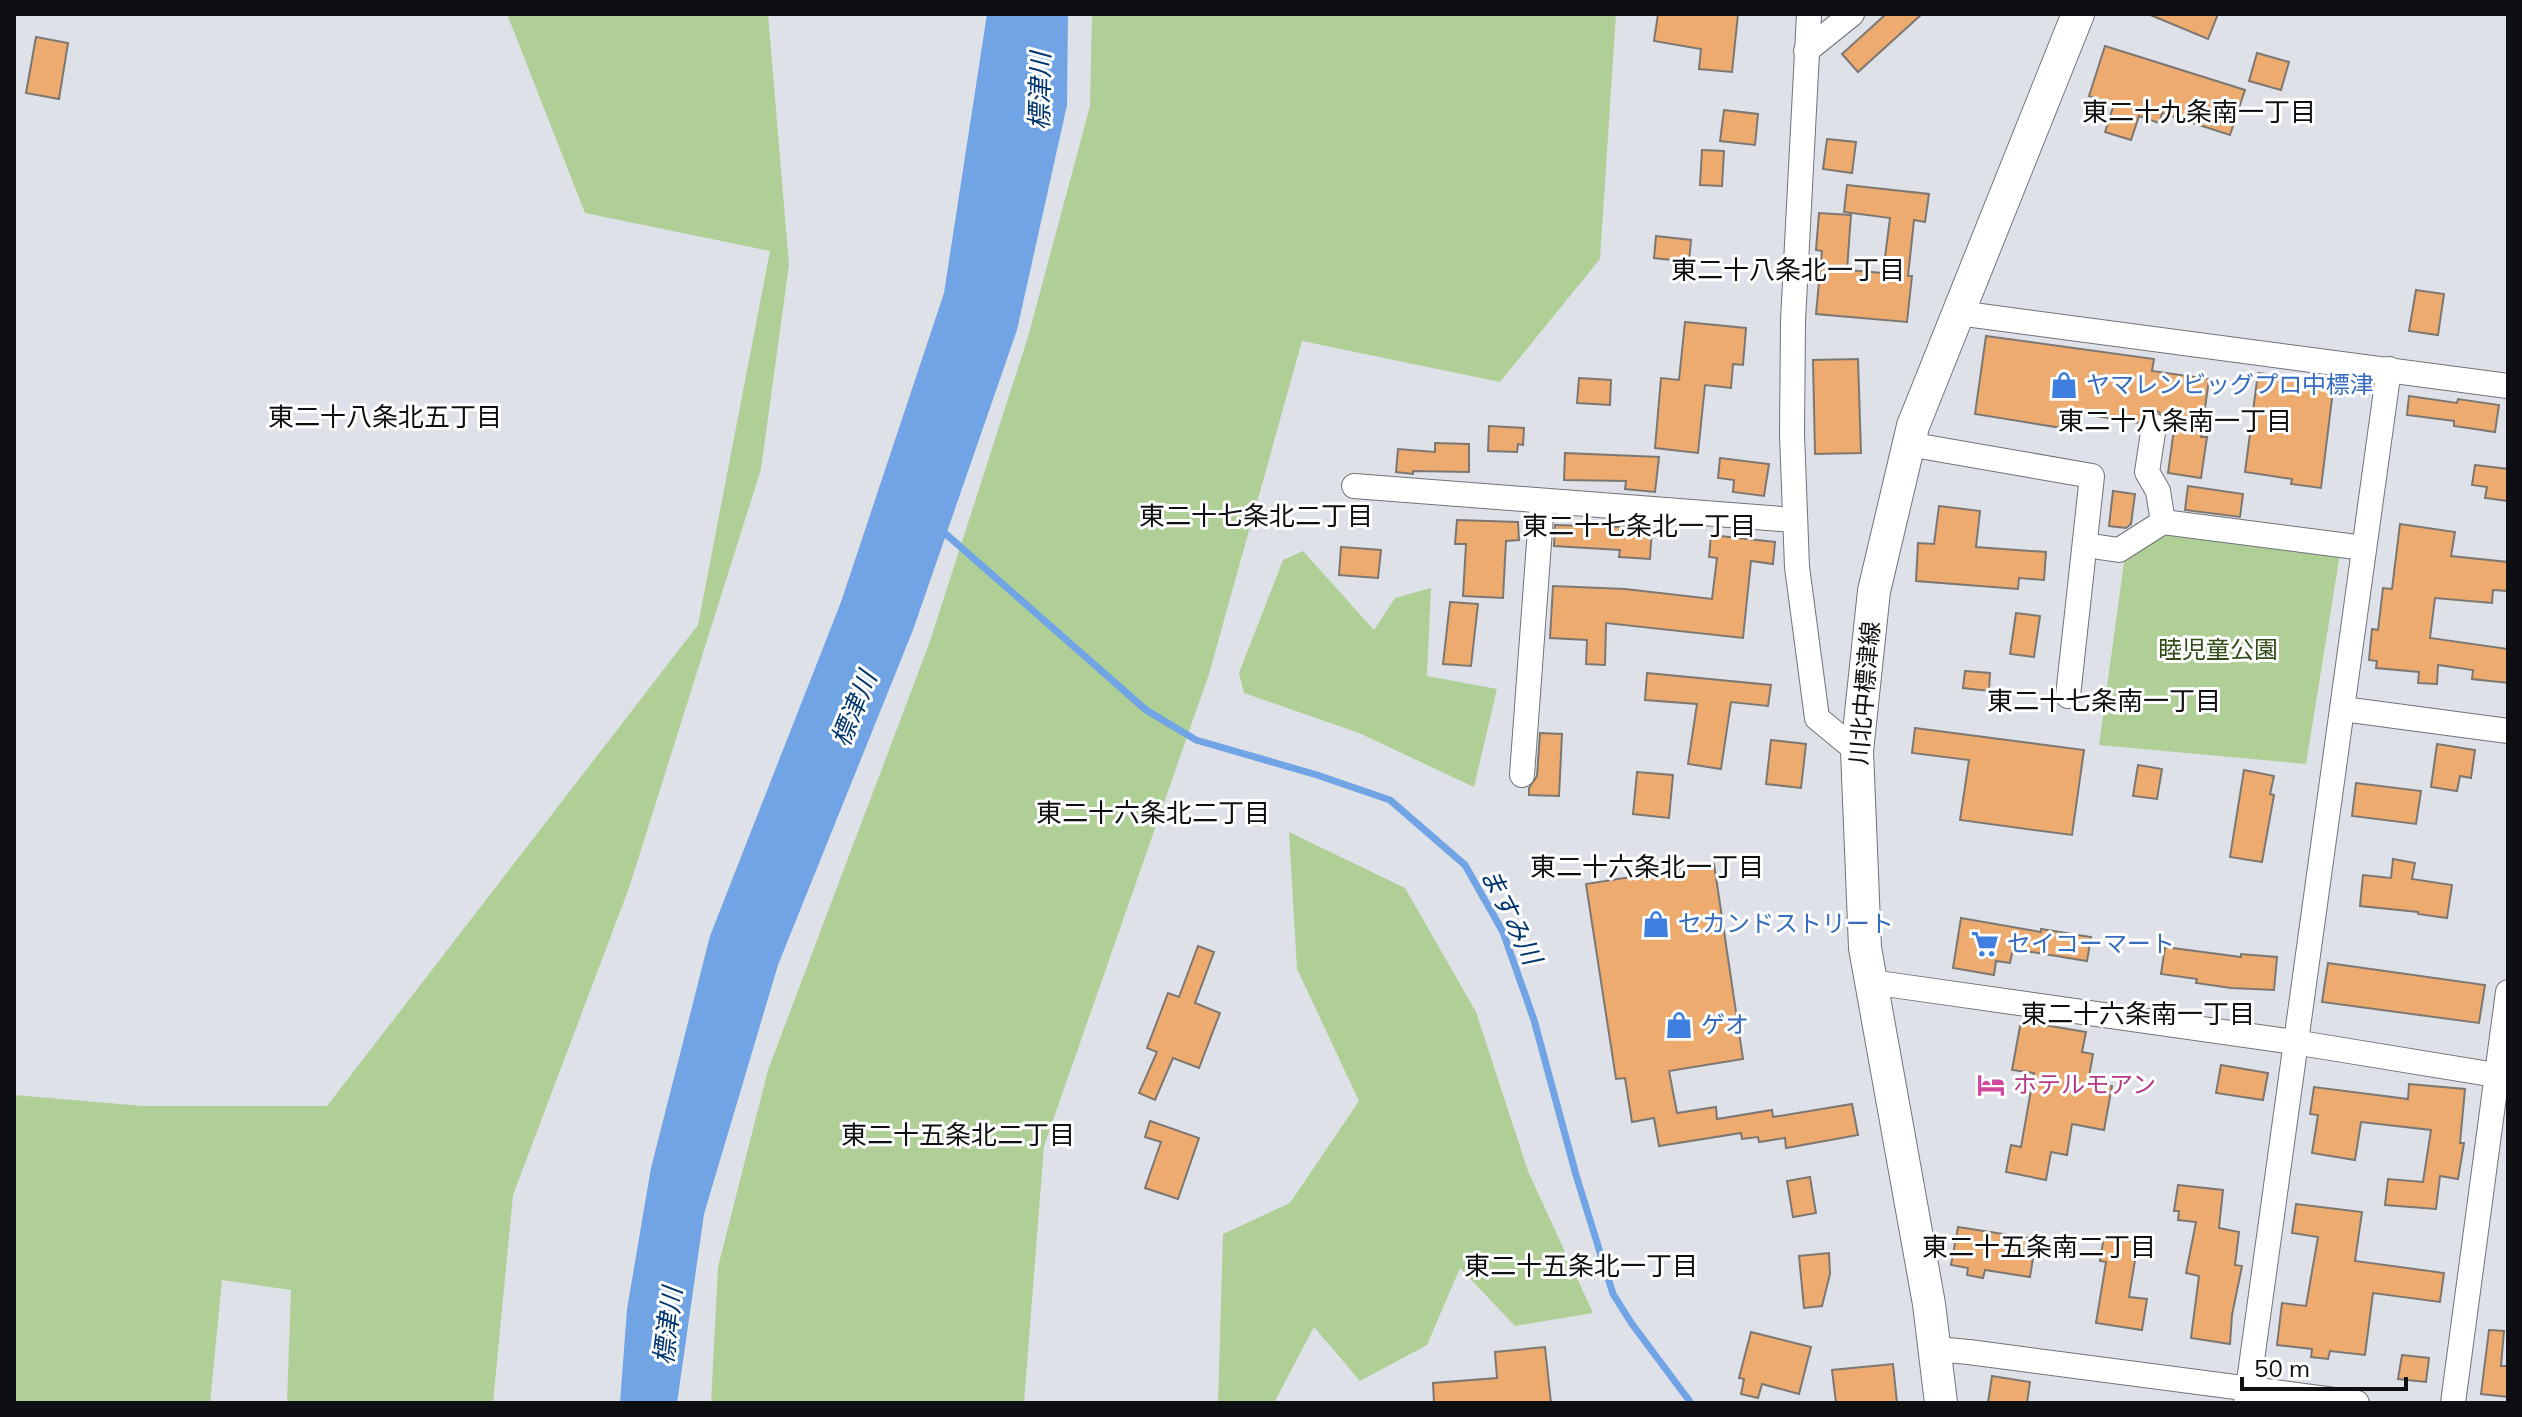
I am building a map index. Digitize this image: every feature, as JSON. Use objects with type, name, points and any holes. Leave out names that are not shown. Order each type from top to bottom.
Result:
[{"type":"main road","name":"川北中標津線","points":[[1941,1403],[1929,1304],[1865,948],[1857,751],[1874,591],[1913,426],[2078,14]]},
{"type":"street","points":[[1809,14],[1793,321],[1792,434],[1797,567],[1817,718],[1857,751]]},
{"type":"street","points":[[1806,51],[1852,14]]},
{"type":"street","points":[[1958,313],[2508,386]]},
{"type":"street","points":[[2247,1396],[2389,369]]},
{"type":"street","points":[[2154,426],[2147,472],[2158,491],[2163,522]]},
{"type":"street","points":[[1908,444],[2092,476],[2068,696]]},
{"type":"street","points":[[1354,486],[1795,520]]},
{"type":"street","points":[[1522,775],[1542,502]]},
{"type":"street","points":[[2085,545],[2119,550],[2163,522],[2364,548]]},
{"type":"street","points":[[2343,709],[2508,731]]},
{"type":"street","points":[[1871,982],[2294,1042],[2502,1076]]},
{"type":"street","points":[[2453,1403],[2502,1076],[2508,992]]},
{"type":"street","points":[[1935,1349],[2247,1396],[2357,1403]]},
{"type":"green space","points":[[507,14],[768,14],[789,265],[761,469],[629,888],[513,1195],[493,1403],[287,1403],[291,1290],[222,1280],[210,1403],[14,1403],[14,1095],[143,1106],[327,1106],[698,625],[770,251],[585,213]]},
{"type":"green space","points":[[1092,14],[1616,14],[1600,259],[1500,382],[1302,341],[1209,674],[1044,1146],[1024,1403],[711,1403],[718,1267],[768,1070],[929,644],[1028,337],[1090,106]]},
{"type":"green space","name":"睦児童公園","points":[[2163,533],[2340,554],[2306,764],[2099,745],[2125,555]]},
{"type":"green space","points":[[1303,551],[1374,630],[1395,598],[1431,588],[1427,676],[1497,689],[1474,787],[1359,733],[1244,693],[1239,673],[1283,560]]},
{"type":"green space","points":[[1289,832],[1405,888],[1476,1012],[1528,1171],[1593,1313],[1515,1326],[1460,1268],[1427,1345],[1360,1381],[1314,1327],[1274,1403],[1218,1403],[1223,1234],[1290,1203],[1359,1101],[1297,969]]},
{"type":"water","name":"標津川","points":[[987,14],[1068,14],[1067,105],[1017,330],[913,630],[778,965],[704,1214],[677,1403],[620,1403],[627,1309],[651,1168],[710,936],[841,602],[944,293]]},
{"type":"building","points":[[1658,14],[1738,14],[1732,72],[1699,69],[1701,49],[1654,41]]},
{"type":"building","points":[[1886,14],[1922,14],[1858,72],[1842,54]]},
{"type":"building","points":[[2148,14],[2218,14],[2208,39]]},
{"type":"building","points":[[36,37],[68,43],[59,99],[26,93]]},
{"type":"building","points":[[2105,46],[2245,90],[2230,135],[2162,113],[2159,123],[2139,116],[2131,140],[2105,132],[2114,104],[2089,96]]},
{"type":"building","points":[[2257,53],[2289,62],[2281,90],[2249,81]]},
{"type":"building","points":[[1724,110],[1758,114],[1755,145],[1720,141]]},
{"type":"building","points":[[1827,139],[1856,142],[1852,173],[1823,169]]},
{"type":"building","points":[[1702,150],[1724,151],[1722,186],[1700,185]]},
{"type":"building","points":[[1847,185],[1929,194],[1925,222],[1914,220],[1907,322],[1816,314],[1822,251],[1816,250],[1819,213],[1851,215],[1847,270],[1883,273],[1890,218],[1844,212]]},
{"type":"building","points":[[1656,236],[1691,240],[1689,262],[1654,258]]},
{"type":"building","points":[[2416,290],[2444,294],[2438,335],[2409,331]]},
{"type":"building","points":[[1685,322],[1746,328],[1743,365],[1733,364],[1731,388],[1705,385],[1698,453],[1655,448],[1661,378],[1679,380]]},
{"type":"building","name":"ヤマレンビッグプロ中標津","points":[[1986,336],[2154,359],[2152,371],[2209,379],[2201,437],[2207,437],[2201,478],[2168,473],[2174,429],[2169,428],[2168,420],[2157,411],[2148,412],[2139,423],[2065,411],[2062,428],[1975,414]]},
{"type":"building","points":[[1858,359],[1861,453],[1815,454],[1813,360]]},
{"type":"building","points":[[2258,373],[2334,382],[2321,488],[2291,484],[2292,479],[2245,472]]},
{"type":"building","points":[[1579,378],[1611,380],[1610,405],[1577,403]]},
{"type":"building","points":[[2409,396],[2499,405],[2495,432],[2454,426],[2454,421],[2407,415]]},
{"type":"building","points":[[1489,426],[1524,428],[1523,445],[1518,444],[1517,452],[1488,451]]},
{"type":"building","points":[[1435,443],[1469,444],[1469,472],[1396,472],[1398,449],[1435,452]]},
{"type":"building","points":[[1565,453],[1659,457],[1655,492],[1625,489],[1626,481],[1564,480]]},
{"type":"building","points":[[1720,458],[1769,464],[1764,496],[1733,492],[1734,480],[1718,478]]},
{"type":"building","points":[[2475,465],[2508,469],[2508,501],[2485,498],[2487,487],[2472,485]]},
{"type":"building","points":[[2188,486],[2243,494],[2240,517],[2185,510]]},
{"type":"building","points":[[2113,491],[2135,494],[2131,524],[2126,528],[2109,526]]},
{"type":"building","points":[[1939,506],[1980,511],[1976,547],[2046,552],[2044,580],[2019,578],[2018,589],[1916,581],[1918,543],[1934,544]]},
{"type":"building","points":[[1457,520],[1518,522],[1519,540],[1506,541],[1503,598],[1463,596],[1466,544],[1455,544]]},
{"type":"building","points":[[2400,524],[2455,532],[2451,556],[2508,562],[2508,591],[2493,590],[2492,603],[2435,598],[2430,638],[2508,649],[2508,683],[2472,679],[2473,670],[2438,665],[2437,684],[2418,683],[2419,672],[2376,668],[2377,661],[2369,660],[2372,629],[2378,630],[2383,588],[2392,589]]},
{"type":"building","points":[[1555,525],[1652,528],[1650,559],[1619,557],[1620,550],[1554,546]]},
{"type":"building","points":[[1711,535],[1775,542],[1773,564],[1751,561],[1743,638],[1606,623],[1605,665],[1586,664],[1587,640],[1550,638],[1553,586],[1625,589],[1712,599],[1717,558],[1709,557]]},
{"type":"building","points":[[1341,547],[1381,550],[1378,578],[1339,575]]},
{"type":"building","points":[[1450,602],[1478,604],[1471,666],[1443,664]]},
{"type":"building","points":[[2016,613],[2040,616],[2034,657],[2010,654]]},
{"type":"building","points":[[1965,671],[1990,673],[1989,691],[1963,688]]},
{"type":"building","points":[[1647,673],[1771,685],[1768,706],[1731,702],[1721,769],[1688,764],[1697,704],[1645,700]]},
{"type":"building","points":[[1915,728],[2084,750],[2072,835],[1960,820],[1969,760],[1912,753]]},
{"type":"building","points":[[1540,733],[1562,734],[1559,796],[1529,795],[1529,788],[1537,776]]},
{"type":"building","points":[[1771,740],[1806,744],[1801,788],[1766,784]]},
{"type":"building","points":[[2437,744],[2475,750],[2471,778],[2460,776],[2457,791],[2431,787]]},
{"type":"building","points":[[2138,765],[2162,769],[2157,799],[2133,796]]},
{"type":"building","points":[[2244,770],[2274,776],[2270,794],[2274,795],[2262,862],[2230,857]]},
{"type":"building","points":[[1637,772],[1673,775],[1669,818],[1633,814]]},
{"type":"building","points":[[2356,783],[2421,791],[2416,824],[2352,816]]},
{"type":"building","points":[[2393,859],[2415,863],[2412,879],[2452,885],[2447,918],[2360,906],[2363,875],[2391,878]]},
{"type":"building","points":[[1714,864],[1743,1059],[1669,1071],[1677,1113],[1716,1107],[1717,1119],[1772,1110],[1773,1117],[1852,1104],[1858,1135],[1786,1148],[1785,1138],[1759,1142],[1758,1137],[1742,1139],[1741,1133],[1659,1146],[1654,1118],[1632,1122],[1625,1078],[1616,1079],[1586,884]]},
{"type":"building","points":[[1961,918],[2091,937],[2087,961],[2013,949],[2010,963],[1996,961],[1994,975],[1953,968]]},
{"type":"building","points":[[1198,946],[1214,952],[1195,1003],[1220,1013],[1199,1068],[1173,1058],[1155,1100],[1139,1093],[1157,1052],[1147,1048],[1168,993],[1179,997]]},
{"type":"building","points":[[2165,947],[2241,957],[2241,954],[2277,957],[2274,990],[2231,988],[2161,974]]},
{"type":"building","points":[[2328,963],[2485,985],[2479,1023],[2322,1002]]},
{"type":"building","points":[[2021,1021],[2086,1032],[2082,1052],[2093,1054],[2088,1082],[2112,1086],[2104,1130],[2072,1124],[2067,1155],[2051,1152],[2046,1180],[2006,1172],[2011,1145],[2021,1147],[2034,1073],[2012,1070]]},
{"type":"building","points":[[2221,1065],[2268,1073],[2263,1100],[2216,1093]]},
{"type":"building","points":[[2409,1084],[2465,1089],[2460,1143],[2464,1143],[2458,1179],[2440,1176],[2436,1209],[2385,1205],[2388,1179],[2423,1182],[2431,1130],[2361,1122],[2355,1160],[2312,1153],[2318,1115],[2310,1114],[2314,1087],[2408,1099]]},
{"type":"building","points":[[1150,1121],[1199,1138],[1178,1199],[1145,1188],[1161,1142],[1145,1137]]},
{"type":"building","points":[[1810,1177],[1816,1213],[1793,1217],[1787,1181]]},
{"type":"building","points":[[2178,1185],[2223,1190],[2219,1228],[2239,1232],[2235,1265],[2242,1266],[2232,1315],[2230,1344],[2191,1338],[2199,1276],[2186,1273],[2196,1222],[2178,1220],[2179,1211],[2174,1211]]},
{"type":"building","points":[[2296,1204],[2362,1212],[2355,1261],[2444,1273],[2440,1302],[2373,1293],[2365,1355],[2330,1351],[2328,1359],[2311,1357],[2312,1349],[2277,1345],[2282,1303],[2306,1306],[2318,1237],[2292,1233]]},
{"type":"building","points":[[1958,1227],[2036,1239],[2030,1277],[1985,1270],[1983,1278],[1967,1275],[1968,1268],[1951,1265]]},
{"type":"building","points":[[2104,1236],[2138,1242],[2129,1297],[2147,1299],[2142,1330],[2096,1323],[2106,1262],[2100,1261]]},
{"type":"building","points":[[1829,1253],[1830,1274],[1822,1306],[1804,1308],[1799,1256]]},
{"type":"building","points":[[2489,1330],[2504,1331],[2501,1366],[2508,1366],[2508,1397],[2481,1394]]},
{"type":"building","points":[[1751,1332],[1811,1347],[1799,1394],[1762,1384],[1758,1398],[1741,1394],[1744,1379],[1739,1378]]},
{"type":"building","points":[[1545,1347],[1551,1403],[1434,1403],[1433,1383],[1497,1378],[1495,1352]]},
{"type":"building","points":[[2402,1355],[2429,1358],[2426,1382],[2398,1379]]},
{"type":"building","points":[[1893,1364],[1897,1403],[1836,1403],[1832,1370]]},
{"type":"building","points":[[1992,1376],[2030,1382],[2027,1403],[1988,1403]]},
{"type":"waterway","name":"ますみ川","points":[[939,528],[1146,710],[1196,740],[1390,800],[1465,865],[1503,932],[1534,1020],[1576,1175],[1613,1294],[1691,1403]]},
{"type":"place","name":"ヤマレンビッグプロ中標津","points":[[2064,385]]},
{"type":"place","name":"セカンドストリート","points":[[1656,924]]},
{"type":"place","name":"セイコーマート","points":[[1985,944]]},
{"type":"place","name":"ゲオ","points":[[1679,1025]]},
{"type":"place","name":"ホテルモアン","points":[[1991,1085]]},
{"type":"district","name":"東二十九条南一丁目","points":[[2199,112]]},
{"type":"district","name":"東二十八条北一丁目","points":[[1788,270]]},
{"type":"district","name":"東二十八条北五丁目","points":[[385,417]]},
{"type":"district","name":"東二十八条南一丁目","points":[[2175,421]]},
{"type":"district","name":"東二十七条北二丁目","points":[[1256,516]]},
{"type":"district","name":"東二十七条北一丁目","points":[[1639,526]]},
{"type":"district","name":"東二十七条南一丁目","points":[[2104,701]]},
{"type":"district","name":"東二十六条北二丁目","points":[[1153,813]]},
{"type":"district","name":"東二十六条北一丁目","points":[[1647,867]]},
{"type":"district","name":"東二十六条南一丁目","points":[[2138,1014]]},
{"type":"district","name":"東二十五条北二丁目","points":[[958,1135]]},
{"type":"district","name":"東二十五条南二丁目","points":[[2039,1247]]},
{"type":"district","name":"東二十五条北一丁目","points":[[1581,1266]]}]
